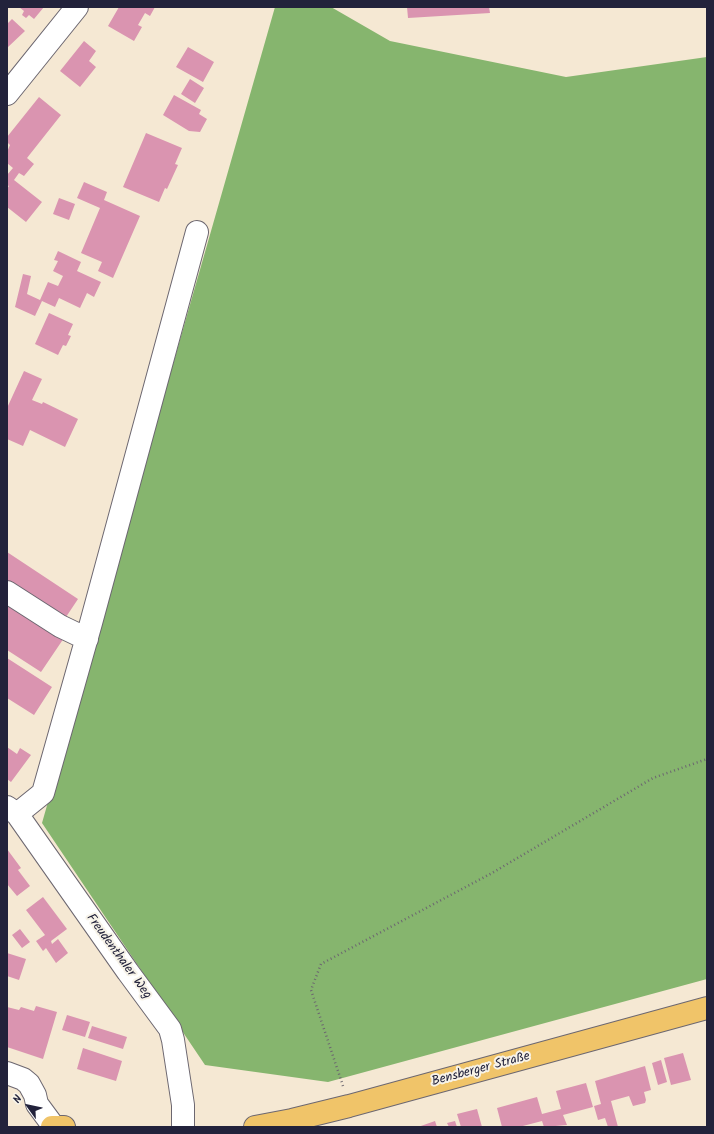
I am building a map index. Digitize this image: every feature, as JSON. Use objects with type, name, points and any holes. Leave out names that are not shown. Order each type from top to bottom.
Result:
[{"type":"main road","name":"Bensberger Straße","points":[[255,1127],[292,1120],[349,1106],[707,1008]]},
{"type":"main road","points":[[53,1127],[64,1127]]},
{"type":"street","points":[[7,94],[77,7]]},
{"type":"street","points":[[12,810],[43,793],[87,639],[197,232]]},
{"type":"street","points":[[7,592],[60,626],[87,639]]},
{"type":"street","name":"Freudenthaler Weg","points":[[12,810],[170,1029],[174,1040],[183,1105],[183,1127]]},
{"type":"street","points":[[7,1073],[22,1079],[29,1084],[35,1095],[37,1104],[53,1127]]},
{"type":"path","points":[[349,1106],[310,990],[321,964],[492,873],[653,778],[707,759]]},
{"type":"green space","points":[[275,7],[331,7],[390,41],[566,77],[707,57],[707,979],[328,1082],[205,1065],[42,823]]},
{"type":"building","points":[[19,7],[44,7],[34,19],[29,15],[26,18],[22,15],[24,11]]},
{"type":"building","points":[[119,7],[155,7],[150,16],[145,13],[138,25],[142,27],[134,41],[108,26]]},
{"type":"building","points":[[407,7],[489,7],[490,13],[408,18]]},
{"type":"building","points":[[12,19],[25,31],[7,48],[7,24]]},
{"type":"building","points":[[84,41],[96,51],[89,61],[96,67],[80,87],[60,71]]},
{"type":"building","points":[[188,47],[214,62],[203,82],[176,67]]},
{"type":"building","points":[[190,79],[204,88],[195,103],[181,94]]},
{"type":"building","points":[[174,95],[201,110],[199,114],[207,119],[200,132],[189,131],[163,115]]},
{"type":"building","points":[[39,97],[61,115],[27,158],[34,164],[24,176],[19,173],[14,180],[42,202],[26,222],[7,207],[7,189],[9,186],[7,185],[7,175],[13,168],[7,163],[7,152],[10,145],[7,142],[7,137]]},
{"type":"building","points":[[146,133],[182,148],[175,164],[178,165],[159,202],[123,187]]},
{"type":"building","points":[[84,182],[107,192],[104,200],[140,216],[113,278],[98,271],[102,262],[81,253],[100,208],[77,198]]},
{"type":"building","points":[[59,198],[75,204],[69,220],[53,214]]},
{"type":"building","points":[[58,251],[81,262],[77,271],[101,282],[94,297],[87,293],[80,308],[59,298],[55,307],[42,301],[35,316],[15,307],[23,274],[31,276],[27,294],[40,300],[48,282],[58,286],[63,276],[53,271],[58,261],[54,260]]},
{"type":"building","points":[[49,313],[73,324],[68,335],[71,336],[66,346],[63,345],[58,355],[35,344]]},
{"type":"building","points":[[24,371],[42,379],[32,400],[42,404],[43,402],[78,419],[65,447],[30,430],[23,446],[7,439],[7,408]]},
{"type":"building","points":[[7,552],[78,599],[62,623],[7,587]]},
{"type":"building","points":[[7,597],[66,635],[41,672],[7,650]]},
{"type":"building","points":[[7,658],[52,687],[34,715],[7,698]]},
{"type":"building","points":[[7,747],[17,754],[20,748],[31,755],[11,782],[7,779]]},
{"type":"building","points":[[7,849],[21,868],[18,870],[30,886],[17,896],[7,884]]},
{"type":"building","points":[[43,897],[67,929],[51,941],[52,944],[58,939],[68,953],[56,963],[46,948],[43,951],[36,941],[45,935],[26,910]]},
{"type":"building","points":[[20,929],[30,942],[22,948],[12,935]]},
{"type":"building","points":[[7,953],[26,959],[19,980],[7,976]]},
{"type":"building","points":[[36,1006],[57,1012],[43,1059],[7,1047],[7,1007],[19,1010],[21,1007],[34,1011]]},
{"type":"building","points":[[67,1015],[90,1022],[85,1037],[62,1030]]},
{"type":"building","points":[[92,1026],[127,1037],[123,1049],[88,1038]]},
{"type":"building","points":[[83,1048],[122,1061],[116,1081],[77,1069]]},
{"type":"building","points":[[683,1053],[691,1080],[671,1085],[664,1058]]},
{"type":"building","points":[[661,1060],[667,1082],[658,1085],[652,1063]]},
{"type":"building","points":[[645,1066],[651,1090],[644,1092],[646,1100],[645,1103],[633,1106],[629,1096],[611,1101],[618,1127],[608,1127],[605,1118],[598,1120],[594,1106],[601,1104],[595,1081]]},
{"type":"building","points":[[586,1083],[593,1107],[563,1115],[567,1125],[544,1127],[542,1121],[519,1127],[502,1127],[497,1108],[537,1097],[542,1114],[561,1109],[556,1091]]},
{"type":"building","points":[[477,1109],[482,1127],[461,1127],[457,1114]]},
{"type":"building","points":[[435,1121],[437,1127],[418,1127]]},
{"type":"building","points":[[455,1121],[457,1127],[449,1127],[447,1123]]}]
